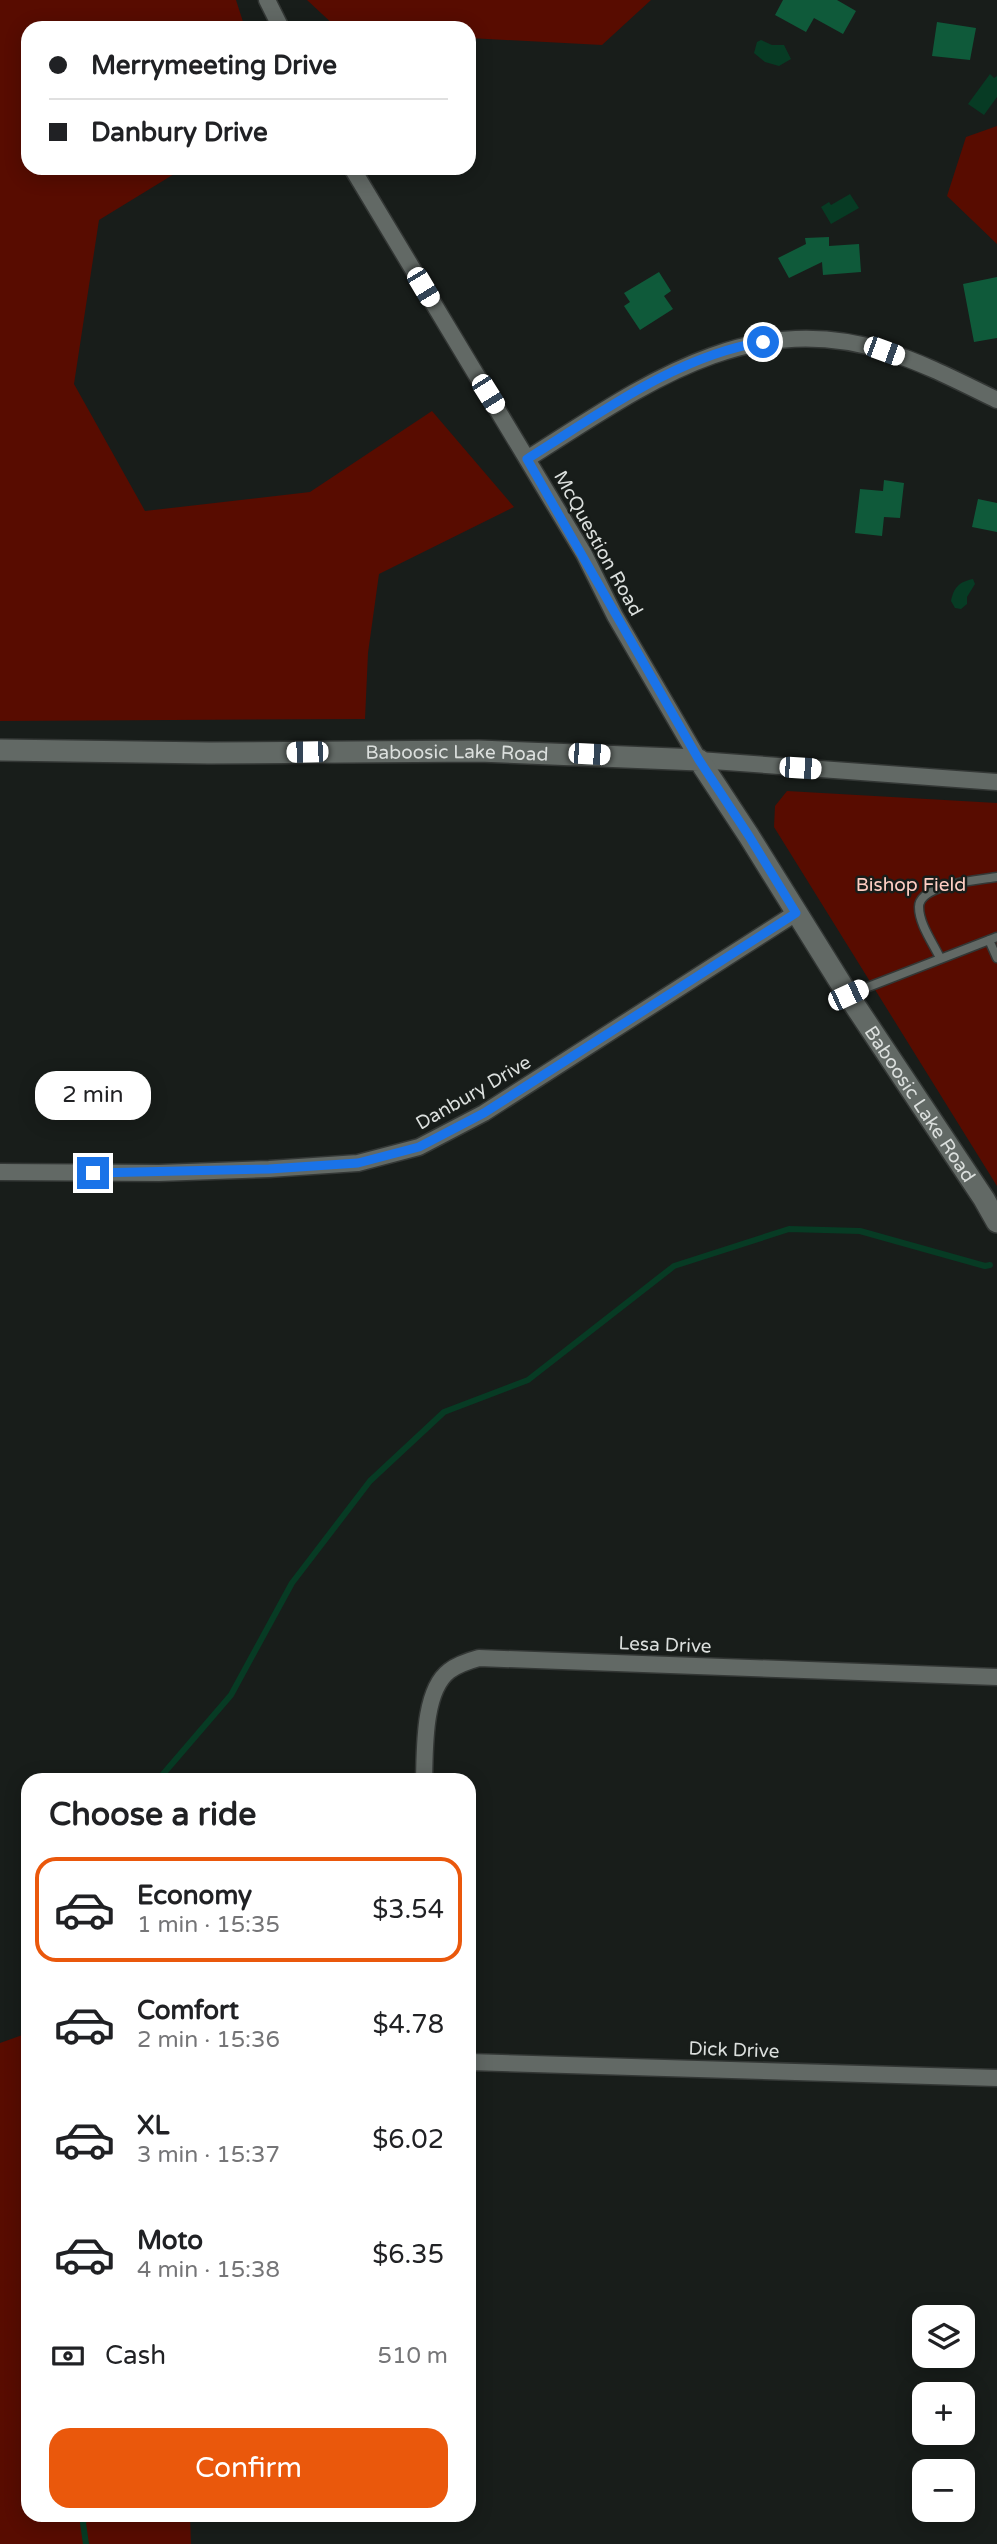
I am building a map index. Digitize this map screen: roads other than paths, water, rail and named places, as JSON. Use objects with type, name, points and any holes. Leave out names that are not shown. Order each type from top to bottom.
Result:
[{"type":"street","points":[[267,0],[278,21]]},
{"type":"street","name":"McQuestion Road","points":[[356,175],[527,459],[699,760]]},
{"type":"street","points":[[527,459],[649,384],[692,361],[739,346],[787,339],[835,340],[884,351],[931,368],[997,400]]},
{"type":"street","name":"Baboosic Lake Road","points":[[0,750],[196,753],[493,751],[699,760],[848,995],[997,1222]]},
{"type":"street","points":[[699,760],[997,782]]},
{"type":"street","name":"Danbury Drive","points":[[0,1172],[121,1173],[269,1169],[358,1163],[419,1147],[484,1113],[796,913]]},
{"type":"street","name":"Lesa Drive","points":[[424,1773],[427,1722],[437,1686],[446,1672],[461,1663],[479,1658],[997,1677]]},
{"type":"street","name":"Dick Drive","points":[[476,2062],[997,2078]]},
{"type":"lane","points":[[940,958],[921,918],[919,904],[922,896],[938,887],[997,877]]},
{"type":"lane","points":[[848,995],[993,938],[997,958]]},
{"type":"waterway","points":[[164,1773],[231,1695],[292,1583],[370,1481],[444,1412],[528,1380],[674,1266],[789,1229],[860,1231],[985,1266],[990,1265]]},
{"type":"waterway","points":[[83,2522],[86,2544]]},
{"type":"park label","name":"Bishop Field","points":[[911,884]]}]
